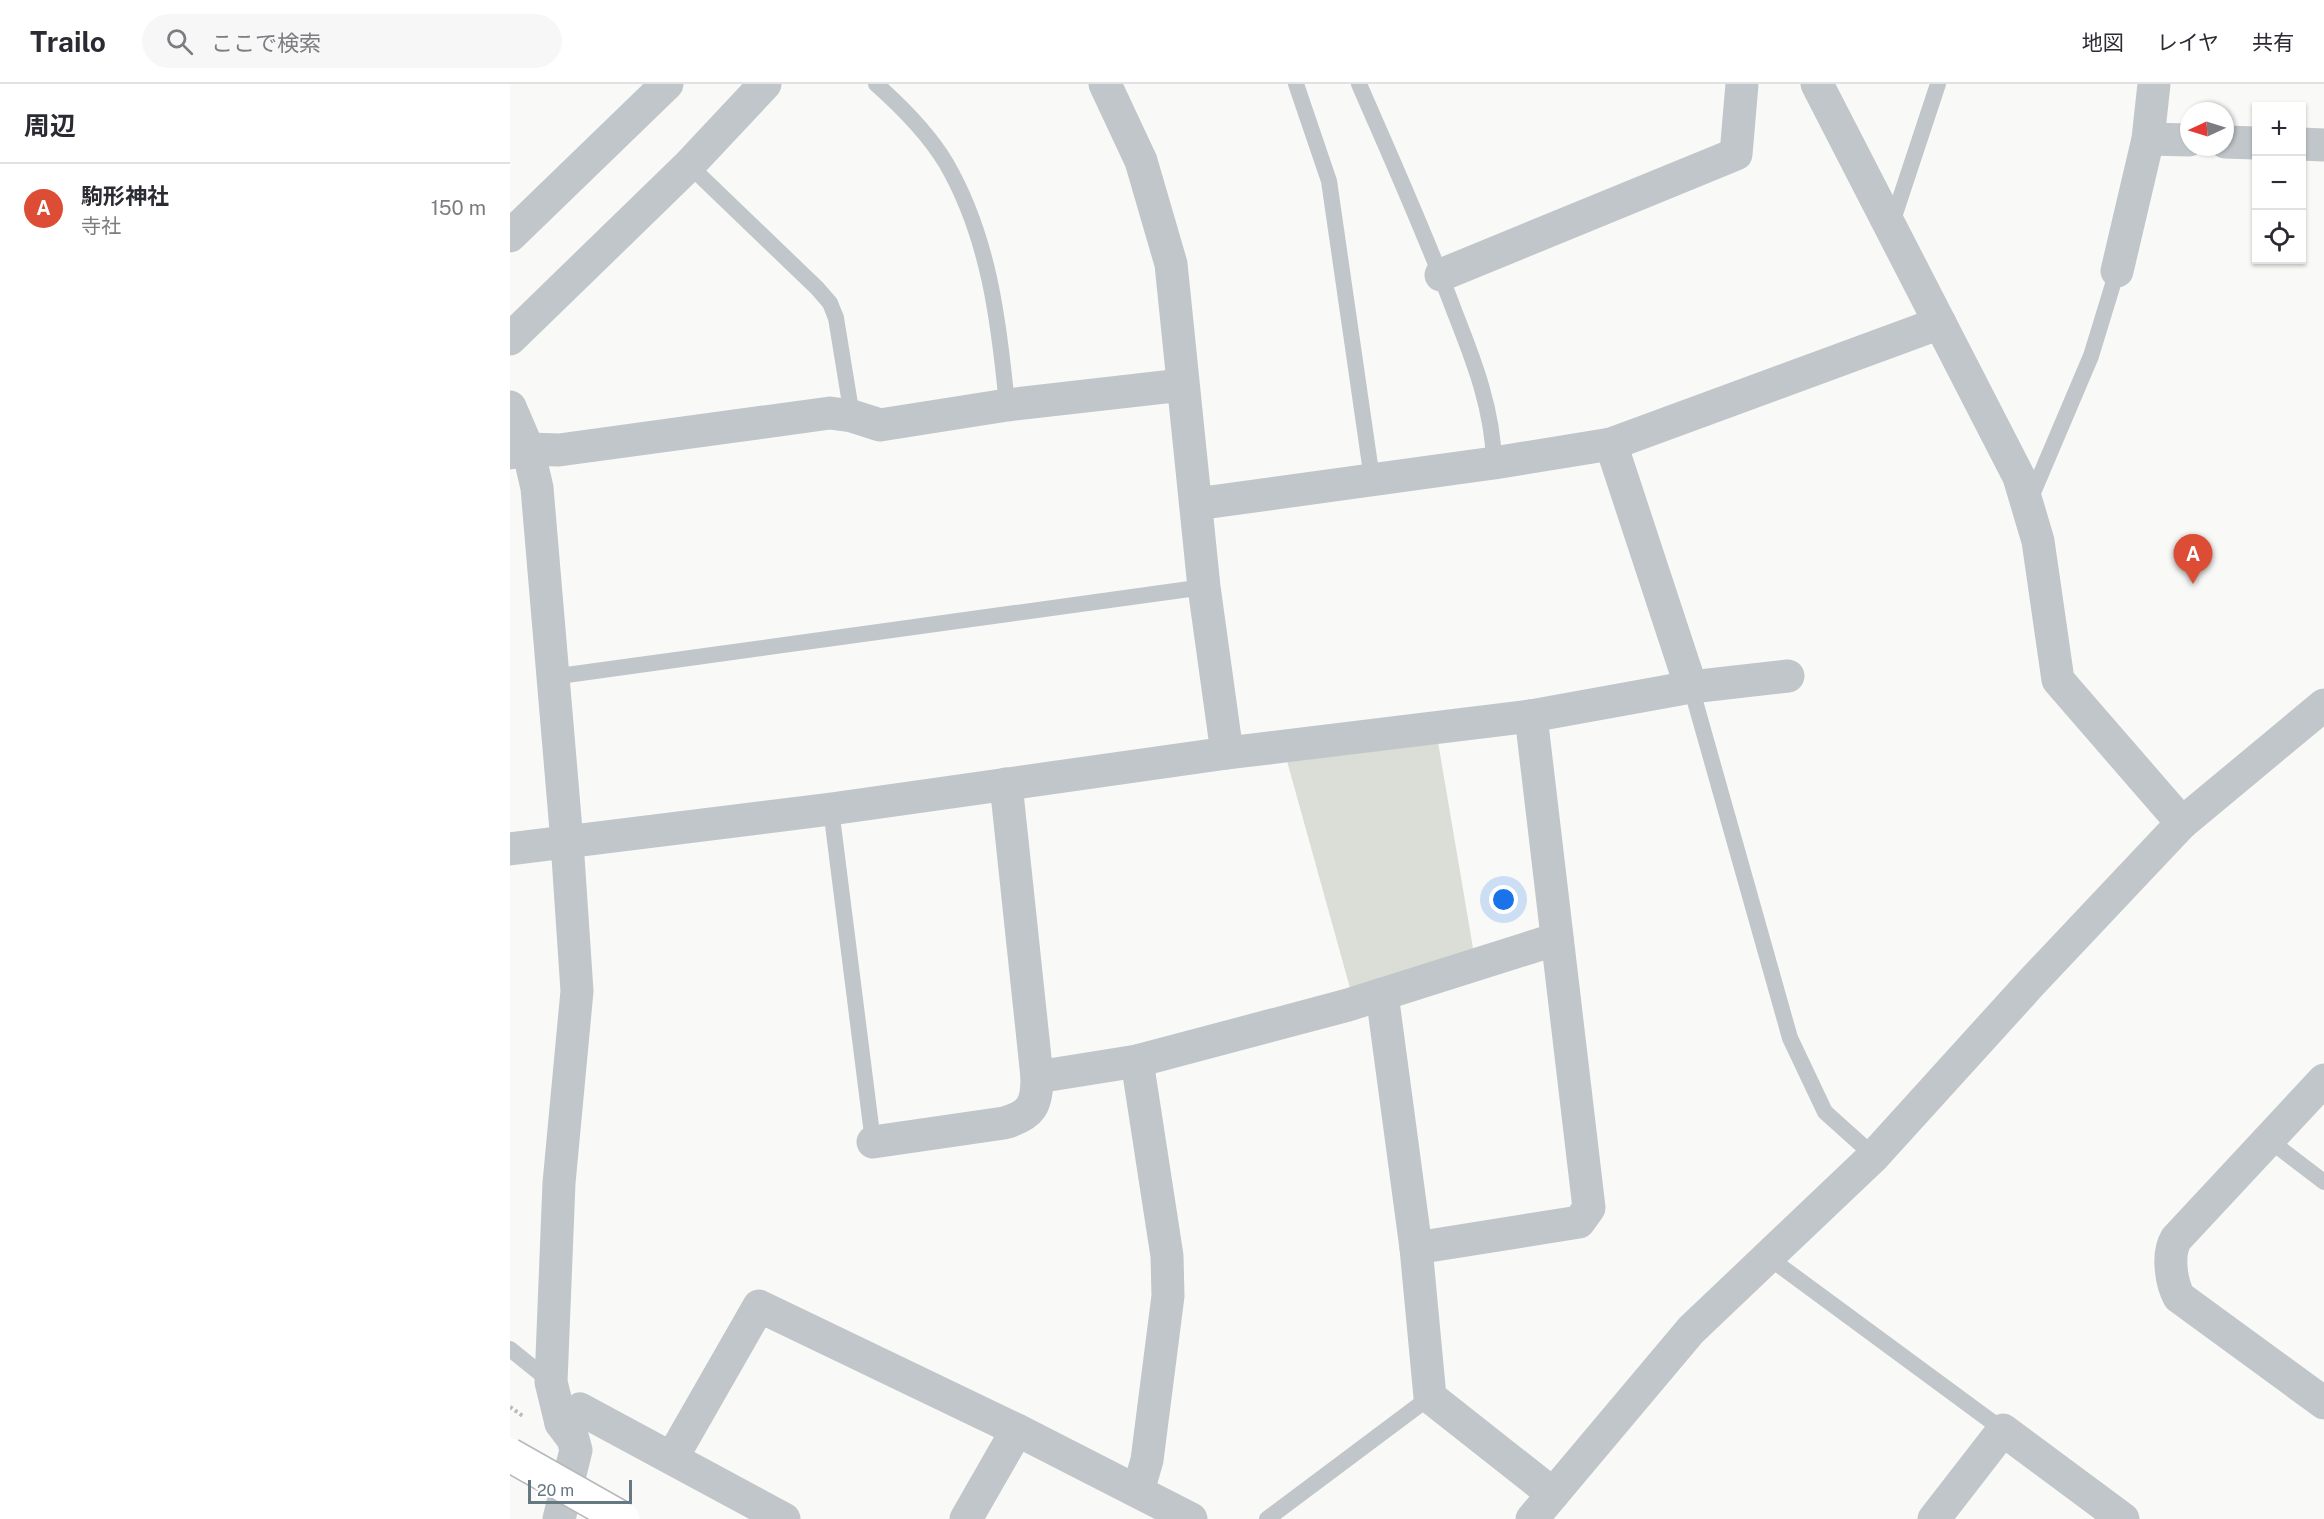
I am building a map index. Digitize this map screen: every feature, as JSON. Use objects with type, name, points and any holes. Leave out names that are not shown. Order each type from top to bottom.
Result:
[{"type":"highway","points":[[510,1455],[623,1519]]},
{"type":"street","points":[[510,236],[667,84]]},
{"type":"street","points":[[510,339],[689,165],[765,84]]},
{"type":"street","points":[[1105,84],[1140,161],[1172,264],[1182,385],[1204,587],[1227,753]]},
{"type":"street","points":[[1441,275],[1736,154],[1742,84]]},
{"type":"street","points":[[1817,84],[2019,477],[2038,542],[2058,680],[2182,824]]},
{"type":"street","points":[[2117,271],[2148,139],[2154,84]]},
{"type":"street","points":[[2148,139],[2180,140]]},
{"type":"street","points":[[2234,142],[2252,143]]},
{"type":"street","points":[[2306,144],[2324,145]]},
{"type":"street","points":[[1196,504],[1494,463],[1611,444],[1940,323]]},
{"type":"street","points":[[519,451],[559,450],[830,412],[880,424],[1007,405],[1182,385]]},
{"type":"street","points":[[510,407],[519,451],[537,488],[567,842],[577,991],[559,1183],[551,1382],[561,1424],[573,1439],[576,1450],[559,1519]]},
{"type":"street","points":[[1611,444],[1691,687]]},
{"type":"street","points":[[510,849],[831,809],[1227,753],[1531,716],[1691,687],[1788,676]]},
{"type":"street","points":[[1416,1248],[1579,1222],[1589,1208],[1531,716]]},
{"type":"street","points":[[1532,1519],[1691,1330],[1874,1156],[2031,983],[2182,824],[2320,716]]},
{"type":"street","points":[[873,1142],[1020,1119],[1030,1111],[1037,1095],[1006,784]]},
{"type":"street","points":[[1037,1077],[1137,1061],[1382,994],[1557,939]]},
{"type":"street","points":[[1382,994],[1416,1248],[1430,1397],[1553,1494]]},
{"type":"street","points":[[1137,1061],[1167,1256],[1168,1296],[1147,1460],[1138,1491]]},
{"type":"street","points":[[2324,1080],[2171,1247],[2174,1287],[2179,1297],[2324,1403]]},
{"type":"street","points":[[672,1458],[759,1306],[1017,1430],[1191,1519]]},
{"type":"street","points":[[561,1424],[580,1409],[784,1519]]},
{"type":"street","points":[[966,1519],[1017,1430]]},
{"type":"street","points":[[1934,1519],[2003,1430],[2123,1519]]},
{"type":"lane","points":[[876,84],[919,126],[945,162],[967,206],[986,260],[997,312],[1007,405]]},
{"type":"lane","points":[[1296,84],[1329,181],[1372,479]]},
{"type":"lane","points":[[1359,84],[1441,275],[1487,403],[1494,439],[1494,463]]},
{"type":"lane","points":[[1891,227],[1938,84]]},
{"type":"lane","points":[[689,165],[830,303],[836,318],[852,416]]},
{"type":"lane","points":[[2027,506],[2091,356],[2117,271]]},
{"type":"lane","points":[[552,677],[1204,587]]},
{"type":"lane","points":[[1691,687],[1790,1038],[1825,1112],[1874,1156]]},
{"type":"lane","points":[[831,809],[873,1142]]},
{"type":"lane","points":[[2269,1140],[2324,1182]]},
{"type":"lane","points":[[1768,1257],[2003,1430]]},
{"type":"lane","points":[[510,1349],[551,1382]]},
{"type":"lane","points":[[1267,1519],[1430,1397]]},
{"type":"shaded area","points":[[1438,742],[1474,954],[1350,988],[1287,761]]},
{"type":"place","name":"駒形神社","points":[[2193,584]]}]
